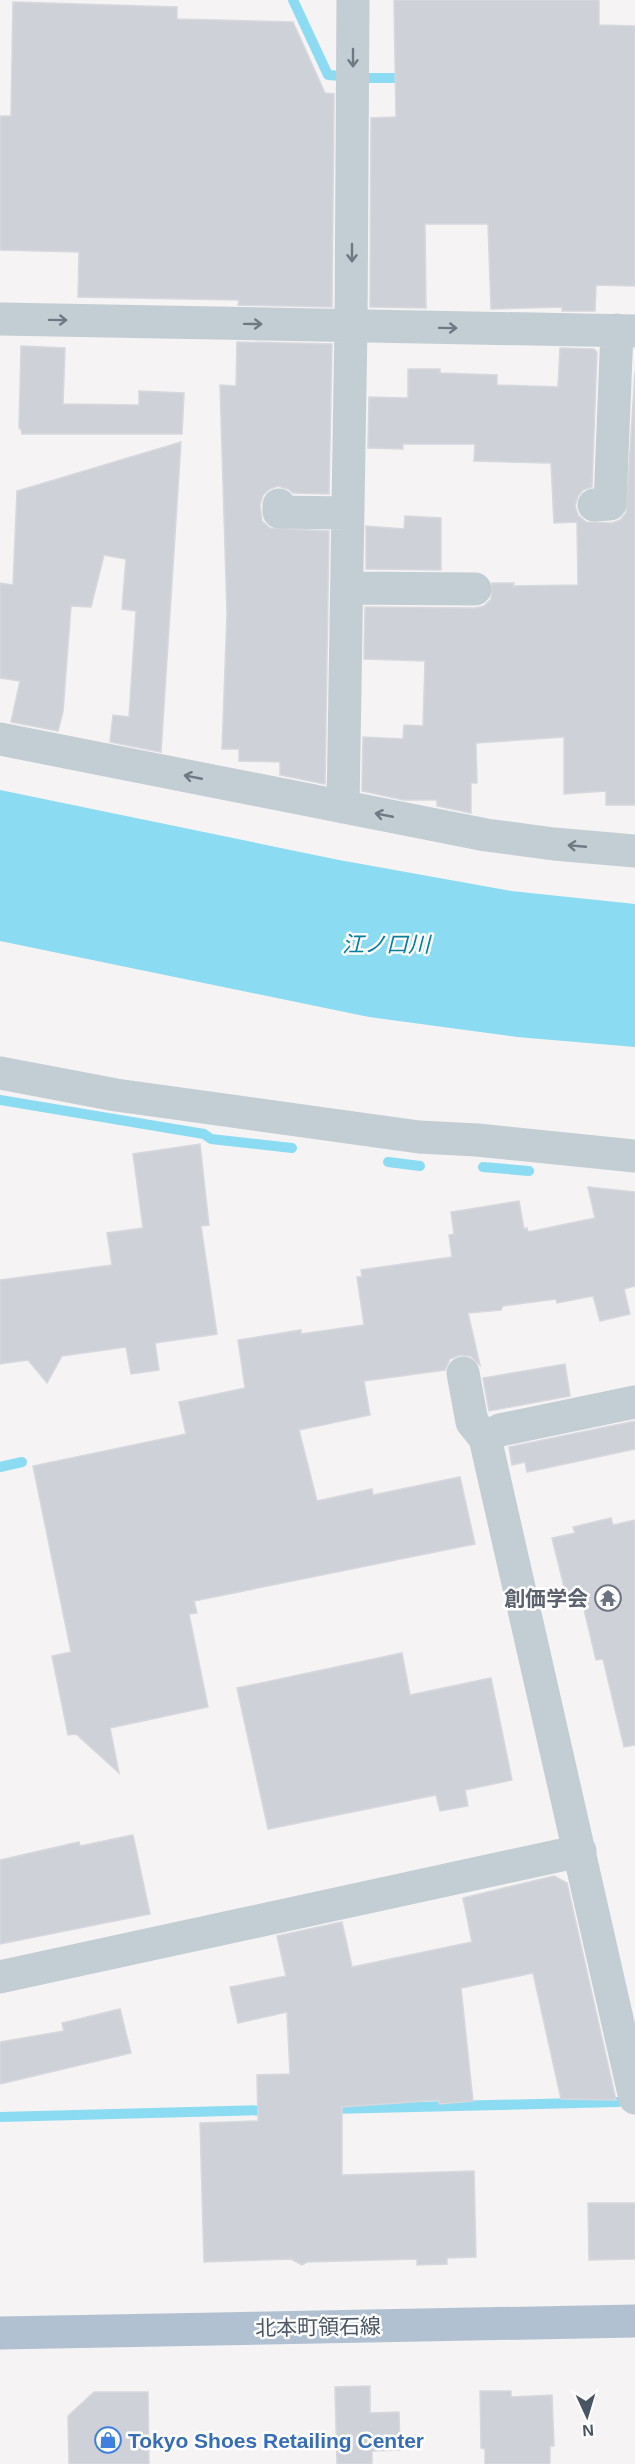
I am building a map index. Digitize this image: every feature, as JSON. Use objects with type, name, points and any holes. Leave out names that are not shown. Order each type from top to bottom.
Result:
[{"type":"main road","name":"北本町領石線","points":[[0,2333],[635,2321]]},
{"type":"street","points":[[343,807],[351,326],[353,0]]},
{"type":"street","points":[[0,319],[626,331],[610,504],[594,505]]},
{"type":"street","points":[[279,505],[279,512],[348,513]]},
{"type":"street","points":[[347,588],[475,589]]},
{"type":"street","points":[[0,739],[486,835],[635,851]]},
{"type":"street","points":[[0,1073],[116,1095],[419,1137],[477,1140],[635,1156]]},
{"type":"street","points":[[463,1373],[472,1422],[485,1438],[635,2098]]},
{"type":"street","points":[[485,1438],[500,1430],[635,1402]]},
{"type":"street","points":[[0,1977],[580,1851]]},
{"type":"water","name":"江ノ口川","points":[[0,790],[339,860],[511,891],[635,904],[635,1047],[517,1037],[369,1017],[0,941]]},
{"type":"building","points":[[394,0],[599,0],[599,25],[635,26],[635,286],[596,285],[595,311],[562,311],[562,307],[491,309],[488,224],[425,224],[426,308],[370,307],[371,118],[396,117]]},
{"type":"building","points":[[13,2],[177,7],[177,19],[293,22],[325,93],[334,94],[332,307],[238,305],[239,300],[78,297],[79,252],[0,250],[0,116],[11,116]]},
{"type":"building","points":[[237,342],[332,344],[329,494],[293,493],[278,486],[263,495],[260,505],[262,521],[270,528],[329,531],[325,784],[280,775],[280,762],[239,761],[239,749],[222,749],[227,614],[220,385],[236,386]]},
{"type":"building","points":[[21,346],[65,348],[63,404],[139,405],[139,391],[184,393],[182,434],[22,434],[19,428]]},
{"type":"building","points":[[560,348],[594,349],[597,352],[592,487],[583,490],[575,506],[578,515],[586,522],[612,523],[620,520],[626,513],[635,372],[635,805],[606,805],[606,791],[564,794],[564,737],[476,743],[477,783],[471,783],[471,813],[437,806],[437,800],[404,800],[362,791],[363,737],[403,739],[404,725],[423,726],[425,661],[364,659],[365,607],[475,608],[484,606],[491,599],[492,583],[514,583],[513,586],[578,585],[577,522],[554,523],[551,463],[474,461],[475,444],[403,444],[403,449],[368,448],[369,397],[408,398],[408,369],[440,369],[440,373],[497,375],[497,385],[558,387]]},
{"type":"building","points":[[181,442],[161,752],[110,742],[113,715],[129,717],[136,611],[122,609],[126,559],[104,555],[91,607],[71,606],[63,712],[58,731],[11,722],[20,681],[0,678],[0,583],[13,585],[17,491]]},
{"type":"building","points":[[405,516],[441,518],[441,570],[366,569],[366,526],[404,529]]},
{"type":"building","points":[[200,1144],[209,1225],[201,1226],[217,1334],[155,1343],[159,1370],[131,1374],[126,1347],[62,1356],[47,1383],[28,1360],[0,1364],[0,1280],[112,1265],[107,1233],[143,1228],[133,1154]]},
{"type":"building","points":[[588,1187],[635,1192],[635,1286],[624,1289],[630,1314],[600,1321],[593,1296],[557,1303],[556,1299],[503,1306],[501,1310],[468,1313],[480,1365],[470,1356],[460,1355],[450,1359],[445,1370],[364,1381],[370,1415],[299,1430],[317,1501],[372,1489],[373,1495],[460,1477],[475,1544],[194,1601],[197,1613],[189,1614],[208,1707],[110,1728],[119,1773],[76,1734],[68,1735],[52,1656],[71,1652],[33,1466],[186,1434],[179,1402],[245,1388],[238,1340],[301,1330],[301,1334],[364,1325],[357,1277],[362,1277],[361,1270],[452,1257],[449,1235],[454,1234],[451,1212],[519,1201],[524,1229],[527,1228],[528,1232],[595,1218]]},
{"type":"building","points":[[565,1364],[570,1396],[489,1411],[483,1378]]},
{"type":"building","points":[[635,1421],[635,1449],[527,1472],[525,1462],[512,1465],[509,1447]]},
{"type":"building","name":"創価学会","points":[[611,1518],[613,1525],[635,1520],[635,1745],[624,1747],[603,1659],[596,1660],[583,1605],[569,1607],[552,1538],[575,1533],[573,1527]]},
{"type":"building","points":[[402,1653],[410,1695],[491,1678],[512,1780],[465,1790],[468,1806],[440,1811],[436,1795],[268,1829],[237,1688]]},
{"type":"building","points":[[133,1835],[150,1914],[0,1944],[0,1860],[79,1842],[80,1846]]},
{"type":"building","points":[[554,1876],[567,1883],[616,2100],[561,2099],[533,1973],[461,1988],[473,2101],[439,2104],[439,2100],[342,2107],[342,2175],[474,2171],[476,2257],[447,2258],[447,2264],[417,2265],[417,2259],[307,2262],[302,2265],[291,2259],[204,2262],[200,2123],[258,2121],[257,2075],[290,2074],[287,2012],[238,2023],[230,1987],[286,1976],[277,1936],[342,1922],[352,1967],[472,1942],[463,1898]]},
{"type":"building","points":[[120,2009],[131,2053],[0,2084],[0,2042],[64,2031],[62,2023]]},
{"type":"building","points":[[588,2203],[635,2203],[635,2259],[589,2260]]},
{"type":"building","points":[[370,2386],[370,2413],[399,2412],[400,2450],[372,2451],[372,2464],[337,2464],[335,2387]]},
{"type":"building","points":[[480,2391],[511,2391],[511,2397],[552,2395],[554,2446],[550,2446],[550,2464],[485,2464],[485,2449],[481,2448]]},
{"type":"building","name":"Tokyo Shoes Retailing Center","points":[[94,2392],[148,2392],[149,2464],[69,2464],[68,2416]]},
{"type":"waterway","points":[[293,0],[328,75],[341,76]]},
{"type":"waterway","points":[[363,78],[408,78]]},
{"type":"waterway","points":[[0,1100],[204,1134],[211,1139],[292,1148]]},
{"type":"waterway","points":[[388,1162],[420,1166]]},
{"type":"waterway","points":[[483,1167],[529,1171]]},
{"type":"waterway","points":[[0,1467],[22,1462]]},
{"type":"waterway","points":[[330,2109],[618,2102]]},
{"type":"waterway","points":[[0,2117],[270,2110]]},
{"type":"place","name":"創価学会","points":[[608,1598]]},
{"type":"place","name":"Tokyo Shoes Retailing Center","points":[[108,2440]]}]
